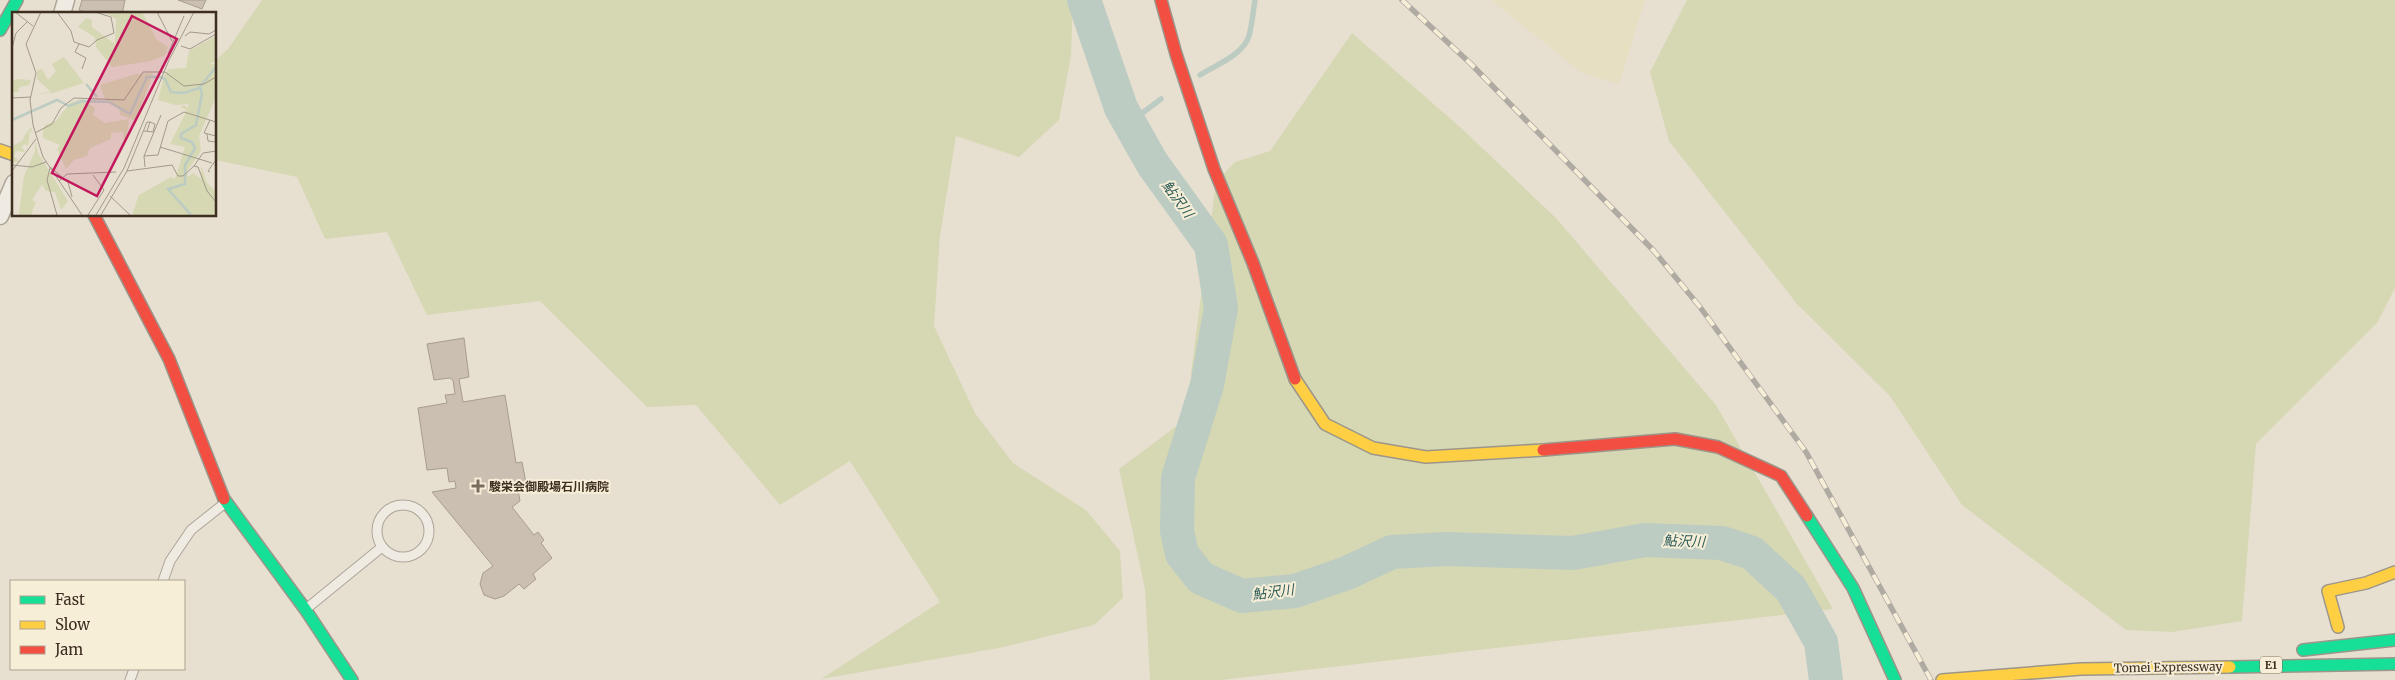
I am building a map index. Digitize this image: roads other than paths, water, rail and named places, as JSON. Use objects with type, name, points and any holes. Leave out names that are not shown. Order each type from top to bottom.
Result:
[{"type":"main road","points":[[0,30],[17,0]]},
{"type":"main road","points":[[1161,0],[1176,54],[1214,169],[1253,264],[1296,382],[1325,424],[1373,448],[1426,457],[1586,448],[1675,440],[1718,447],[1781,476],[1853,588],[1895,680]]},
{"type":"main road","points":[[95,216],[169,359],[226,503],[305,609],[352,680]]},
{"type":"main road","points":[[2338,627],[2328,591],[2366,582],[2395,572]]},
{"type":"main road","points":[[2293,651],[2395,640]]},
{"type":"main road","points":[[2147,667],[2254,655]]},
{"type":"main road","name":"Tomei Expressway","points":[[1942,680],[2080,669],[2395,664]]},
{"type":"street","points":[[0,216],[12,188]]},
{"type":"lane","points":[[162,580],[170,561],[191,530],[226,503]]},
{"type":"lane","points":[[406,505],[421,512],[426,519],[429,536],[421,551],[413,556],[396,557],[382,547],[378,539],[378,522],[389,509],[406,505]]},
{"type":"lane","points":[[305,609],[382,547]]},
{"type":"waterway","name":"鮎沢川","points":[[1084,0],[1121,108],[1152,163],[1211,245],[1221,308],[1207,385],[1178,478],[1177,531],[1182,554],[1201,578],[1242,596],[1295,591],[1347,573],[1392,552],[1446,549],[1573,553],[1645,540],[1722,543],[1752,553],[1791,589],[1821,642],[1826,680]]},
{"type":"waterway","points":[[1200,75],[1228,59],[1246,43],[1250,32],[1255,0]]},
{"type":"waterway","points":[[1129,123],[1161,99]]},
{"type":"railway","points":[[1402,0],[1470,63],[1654,251],[1700,307],[1806,452],[1931,680]]},
{"type":"place","name":"駿栄会御殿場石川病院","points":[[478,486]]}]
